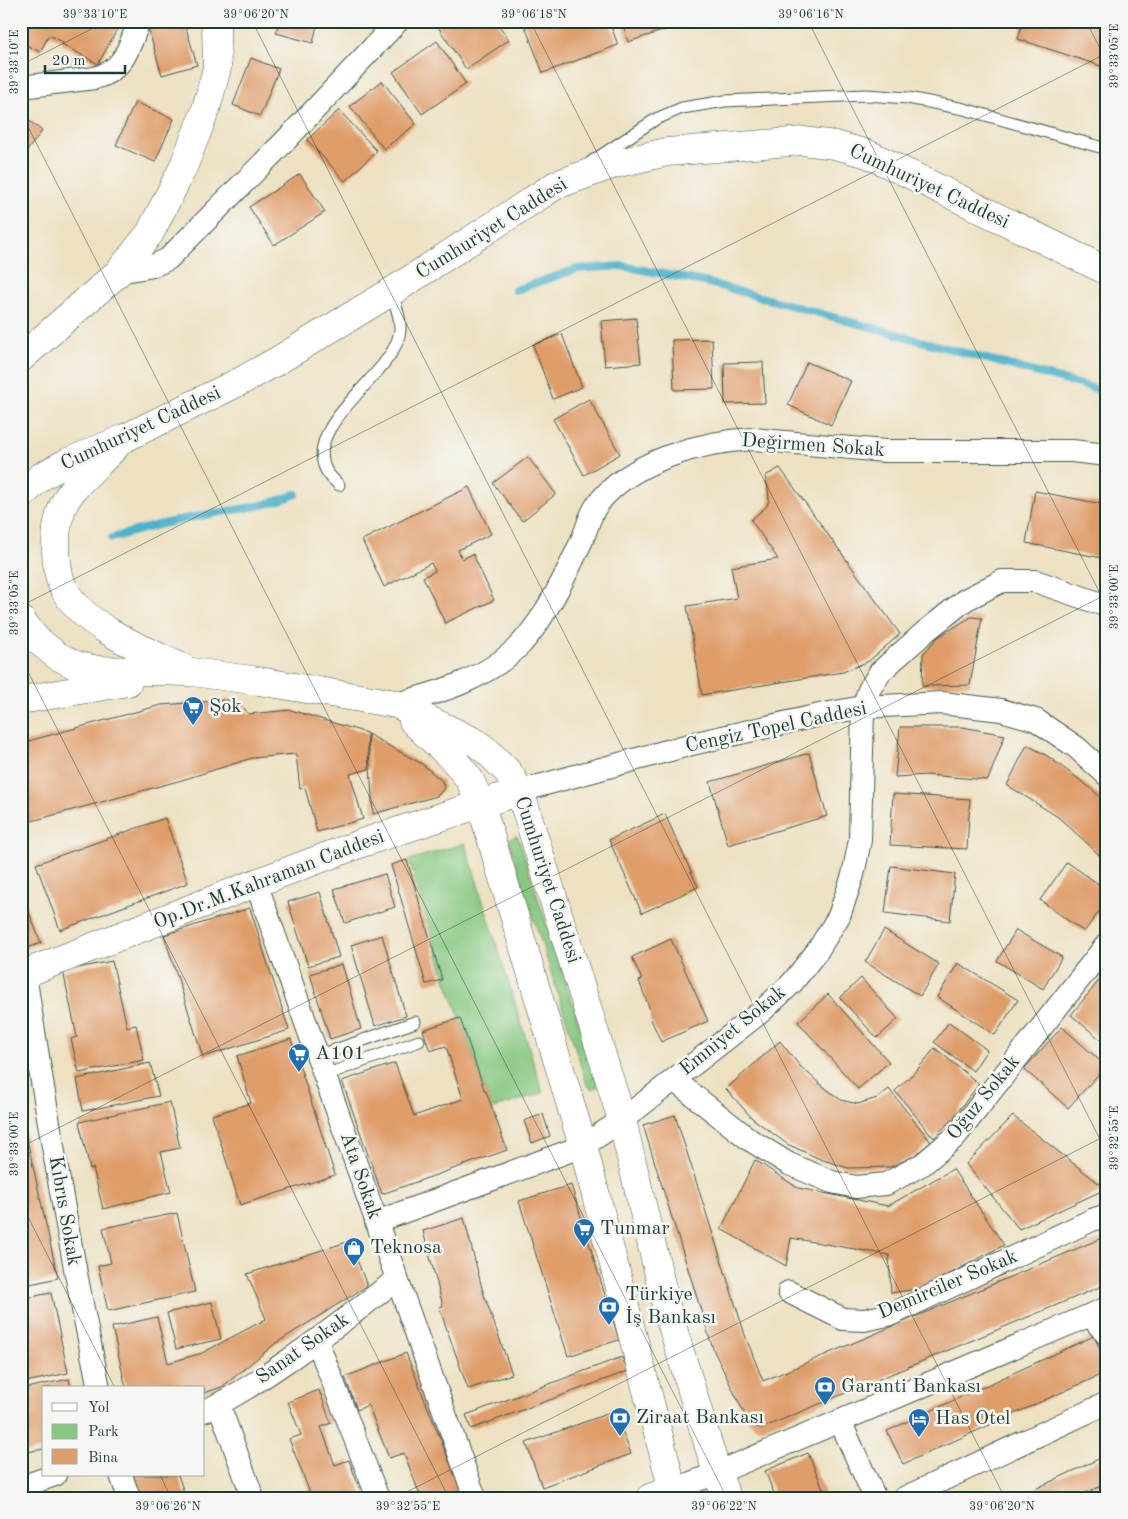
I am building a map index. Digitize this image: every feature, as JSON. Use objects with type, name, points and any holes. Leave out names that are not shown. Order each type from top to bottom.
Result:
[{"type":"main road","points":[[21,358],[119,272],[150,233],[182,170],[206,109],[217,68],[216,26],[214,21]]},
{"type":"main road","name":"Cumhuriyet Caddesi","points":[[21,495],[42,476],[66,463],[125,438],[278,361],[391,292],[556,185],[614,164],[666,152],[802,141],[835,145],[868,154],[1107,271]]},
{"type":"main road","points":[[125,438],[72,491],[60,511],[56,535],[56,561],[64,588],[76,605],[97,624],[121,638],[192,672]]},
{"type":"main road","name":"Cumhuriyet Caddesi","points":[[21,620],[36,639],[56,655],[75,665],[97,670],[192,672],[396,704],[476,742],[508,772],[520,791],[622,1120],[667,1309],[722,1486]]},
{"type":"main road","points":[[21,700],[192,672]]},
{"type":"main road","points":[[396,704],[455,761],[470,780],[481,805],[583,1146],[666,1495]]},
{"type":"main road","name":"Op.Dr.M.Kahraman Caddesi","points":[[23,974],[362,843],[520,791]]},
{"type":"street","points":[[21,87],[107,75],[115,70],[128,51],[139,21]]},
{"type":"street","points":[[119,272],[153,266],[168,259],[287,139],[398,21]]},
{"type":"street","name":"Değirmen Sokak","points":[[396,704],[442,691],[470,679],[494,666],[521,644],[542,615],[567,573],[597,506],[614,488],[639,470],[673,454],[733,440],[754,439],[884,451],[1072,451],[1107,455]]},
{"type":"street","points":[[863,707],[869,690],[880,672],[926,631],[965,600],[1002,581],[1035,581],[1107,606]]},
{"type":"street","name":"Cengiz Topel Caddesi","points":[[520,791],[696,744],[824,714],[863,707],[942,703],[1001,710],[1036,720],[1076,746],[1107,775]]},
{"type":"street","name":"Emniyet Sokak","points":[[376,1222],[583,1146],[622,1120],[674,1080],[762,1011],[792,983],[818,950],[839,916],[853,874],[860,840],[863,707]]},
{"type":"street","name":"Ata Sokak","points":[[256,883],[476,1498]]},
{"type":"street","name":"Oğuz Sokak","points":[[674,1080],[750,1140],[789,1164],[832,1182],[856,1187],[886,1184],[923,1164],[955,1137],[1107,944]]},
{"type":"street","name":"Kıbrıs Sokak","points":[[23,974],[78,1288],[99,1386]]},
{"type":"street","name":"Demirciler Sokak","points":[[788,1292],[843,1319],[864,1320],[892,1314],[1092,1220],[1107,1215]]},
{"type":"street","name":"Sanat Sokak","points":[[211,1408],[253,1384],[317,1341],[398,1279]]},
{"type":"street","points":[[666,1495],[722,1486],[840,1421],[1099,1311],[1107,1334]]},
{"type":"street","points":[[317,1341],[378,1498]]},
{"type":"street","points":[[904,1498],[1107,1404]]},
{"type":"street","points":[[211,1408],[253,1498]]},
{"type":"street","points":[[840,1421],[875,1498]]},
{"type":"street","points":[[21,1487],[52,1476]]},
{"type":"street","points":[[121,1476],[129,1498]]},
{"type":"lane","points":[[556,185],[656,119],[682,108],[725,101],[866,95],[908,98],[964,109],[1107,149]]},
{"type":"lane","points":[[339,485],[326,471],[322,456],[326,437],[346,406],[395,349],[400,330],[400,320],[391,292]]},
{"type":"lane","points":[[321,1066],[415,1022]]},
{"type":"lane","points":[[321,1066],[419,1041]]},
{"type":"green space","points":[[515,836],[518,837],[598,1081],[597,1087],[592,1089],[587,1085],[509,841],[509,839]]},
{"type":"green space","points":[[465,843],[543,1093],[492,1109],[445,979],[409,860]]},
{"type":"building","points":[[21,21],[122,21],[98,64],[49,35],[40,52],[21,42]]},
{"type":"building","points":[[171,21],[184,21],[197,65],[162,75],[148,28]]},
{"type":"building","points":[[279,21],[318,21],[313,43],[276,33]]},
{"type":"building","points":[[434,21],[496,21],[509,40],[466,69]]},
{"type":"building","points":[[523,21],[609,21],[618,45],[543,73]]},
{"type":"building","points":[[622,21],[665,21],[668,29],[628,42]]},
{"type":"building","points":[[1023,21],[1107,21],[1107,68],[1018,39]]},
{"type":"building","points":[[437,41],[466,84],[422,114],[393,72]]},
{"type":"building","points":[[251,58],[279,69],[260,116],[233,105]]},
{"type":"building","points":[[382,81],[416,124],[384,149],[350,106]]},
{"type":"building","points":[[135,102],[174,119],[155,162],[116,145]]},
{"type":"building","points":[[339,110],[377,151],[345,181],[307,140]]},
{"type":"building","points":[[21,114],[42,131],[23,156],[21,155]]},
{"type":"building","points":[[300,174],[325,212],[274,245],[249,207]]},
{"type":"building","points":[[636,318],[641,363],[605,366],[601,321]]},
{"type":"building","points":[[562,334],[582,387],[553,399],[533,345]]},
{"type":"building","points":[[712,339],[714,389],[674,390],[672,340]]},
{"type":"building","points":[[763,362],[765,403],[725,404],[724,363]]},
{"type":"building","points":[[807,362],[851,381],[831,425],[788,405]]},
{"type":"building","points":[[589,399],[620,454],[584,475],[553,419]]},
{"type":"building","points":[[528,457],[556,494],[522,521],[493,483]]},
{"type":"building","points":[[780,468],[900,634],[869,661],[843,672],[702,695],[687,606],[737,598],[731,567],[778,559],[751,520],[767,506],[769,499],[765,476]]},
{"type":"building","points":[[469,487],[491,534],[458,550],[462,559],[473,554],[494,600],[445,623],[423,577],[435,571],[431,563],[384,587],[362,540]]},
{"type":"building","points":[[1035,491],[1107,505],[1107,559],[1026,543]]},
{"type":"building","points":[[971,617],[982,618],[970,685],[922,686],[923,654],[938,637]]},
{"type":"building","points":[[229,700],[244,708],[248,714],[291,710],[367,733],[369,769],[350,774],[363,819],[317,832],[305,788],[300,789],[296,754],[252,758],[182,780],[21,824],[21,743],[161,705]]},
{"type":"building","points":[[900,727],[963,727],[1005,735],[988,780],[927,775],[895,777]]},
{"type":"building","points":[[368,734],[422,764],[442,781],[444,787],[442,791],[437,796],[373,814]]},
{"type":"building","points":[[1027,745],[1046,755],[1088,786],[1107,803],[1107,863],[1058,817],[1007,785]]},
{"type":"building","points":[[809,753],[827,816],[728,845],[710,782]]},
{"type":"building","points":[[893,794],[970,799],[967,849],[890,845]]},
{"type":"building","points":[[665,814],[698,887],[642,913],[609,840]]},
{"type":"building","points":[[165,818],[188,883],[60,930],[36,864]]},
{"type":"building","points":[[407,860],[442,980],[426,984],[391,865]]},
{"type":"building","points":[[1067,862],[1107,890],[1107,901],[1084,932],[1040,900]]},
{"type":"building","points":[[891,866],[955,874],[950,921],[885,913]]},
{"type":"building","points":[[385,874],[395,907],[345,923],[334,889]]},
{"type":"building","points":[[21,892],[41,943],[21,950]]},
{"type":"building","points":[[320,892],[339,957],[308,966],[288,902]]},
{"type":"building","points":[[250,908],[289,1030],[203,1057],[164,935]]},
{"type":"building","points":[[884,930],[939,964],[920,996],[865,962]]},
{"type":"building","points":[[1016,930],[1062,957],[1043,989],[997,961]]},
{"type":"building","points":[[382,935],[406,1016],[375,1026],[351,945]]},
{"type":"building","points":[[671,939],[708,1021],[661,1042],[650,1017],[652,1015],[639,981],[642,980],[632,957]]},
{"type":"building","points":[[112,961],[127,1027],[136,1025],[144,1060],[79,1073],[71,1039],[77,1037],[63,971]]},
{"type":"building","points":[[958,963],[1018,1000],[995,1035],[937,997]]},
{"type":"building","points":[[342,964],[361,1029],[330,1039],[310,974]]},
{"type":"building","points":[[1107,971],[1107,1045],[1071,1015]]},
{"type":"building","points":[[861,978],[898,1019],[877,1038],[840,998]]},
{"type":"building","points":[[828,994],[889,1062],[858,1089],[798,1022]]},
{"type":"building","points":[[460,1018],[507,1150],[382,1194],[342,1081],[395,1063],[414,1116],[463,1099],[446,1046],[430,1051],[423,1030]]},
{"type":"building","points":[[949,1022],[987,1050],[973,1071],[934,1042]]},
{"type":"building","points":[[1062,1027],[1106,1066],[1068,1108],[1024,1069]]},
{"type":"building","points":[[291,1039],[335,1175],[240,1205],[212,1115],[251,1103],[237,1056]]},
{"type":"building","points":[[780,1041],[799,1065],[841,1100],[858,1104],[877,1098],[889,1089],[931,1142],[914,1156],[890,1167],[848,1168],[820,1159],[787,1144],[752,1118],[726,1089]]},
{"type":"building","points":[[935,1048],[979,1084],[953,1118],[934,1138],[895,1091],[917,1070]]},
{"type":"building","points":[[150,1063],[159,1096],[83,1111],[77,1079]]},
{"type":"building","points":[[170,1102],[180,1148],[161,1152],[171,1192],[103,1209],[93,1168],[90,1169],[79,1122]]},
{"type":"building","points":[[21,1113],[58,1278],[21,1286]]},
{"type":"building","points":[[543,1114],[550,1136],[532,1143],[524,1121]]},
{"type":"building","points":[[675,1115],[746,1338],[763,1381],[1107,1236],[1107,1284],[762,1428],[755,1427],[747,1419],[713,1349],[643,1125]]},
{"type":"building","points":[[1013,1116],[1106,1189],[1019,1229],[966,1164]]},
{"type":"building","points":[[755,1160],[798,1188],[888,1206],[953,1169],[1004,1245],[923,1288],[891,1293],[889,1255],[791,1238],[786,1266],[721,1229]]},
{"type":"building","points":[[571,1185],[619,1340],[568,1356],[519,1201]]},
{"type":"building","points":[[177,1213],[195,1292],[108,1311],[98,1266],[111,1263],[103,1228]]},
{"type":"building","points":[[464,1218],[483,1292],[512,1374],[468,1389],[439,1307],[443,1306],[423,1231]]},
{"type":"building","points":[[350,1241],[367,1286],[276,1343],[222,1387],[205,1393],[205,1386],[126,1386],[112,1327],[157,1317],[168,1363],[202,1353],[266,1319],[247,1274]]},
{"type":"building","points":[[51,1293],[68,1373],[21,1383],[21,1299]]},
{"type":"building","points":[[212,1302],[221,1339],[176,1349],[167,1313]]},
{"type":"building","points":[[1094,1336],[1107,1365],[1107,1372],[903,1464],[887,1431]]},
{"type":"building","points":[[406,1353],[462,1493],[451,1498],[421,1498],[404,1453],[389,1458],[368,1405],[357,1410],[345,1377]]},
{"type":"building","points":[[622,1357],[628,1371],[471,1429],[466,1415]]},
{"type":"building","points":[[69,1379],[71,1386],[42,1386],[42,1449],[21,1453],[21,1389]]},
{"type":"building","points":[[319,1390],[331,1423],[321,1427],[335,1465],[349,1460],[363,1498],[312,1498],[289,1439],[301,1435],[288,1402]]},
{"type":"building","points":[[615,1411],[631,1454],[542,1487],[526,1443]]},
{"type":"building","points":[[808,1453],[827,1498],[776,1498],[765,1471]]},
{"type":"building","points":[[1107,1455],[1107,1483],[1076,1498],[1016,1498]]},
{"type":"building","points":[[131,1476],[178,1476],[186,1498],[139,1498]]},
{"type":"waterway","points":[[515,290],[577,269],[623,266],[709,283],[1107,392]]},
{"type":"waterway","points":[[112,538],[197,516],[265,504],[296,494]]},
{"type":"place","name":"Şok","points":[[193,726]]},
{"type":"place","name":"A101","points":[[299,1073]]},
{"type":"place","name":"Tunmar","points":[[584,1248]]},
{"type":"place","name":"Teknosa","points":[[354,1267]]},
{"type":"place","name":"Türkiye İş Bankası","points":[[609,1326]]},
{"type":"place","name":"Garanti Bankası","points":[[825,1406]]},
{"type":"place","name":"Ziraat Bankası","points":[[620,1437]]},
{"type":"place","name":"Has Otel","points":[[919,1438]]}]
